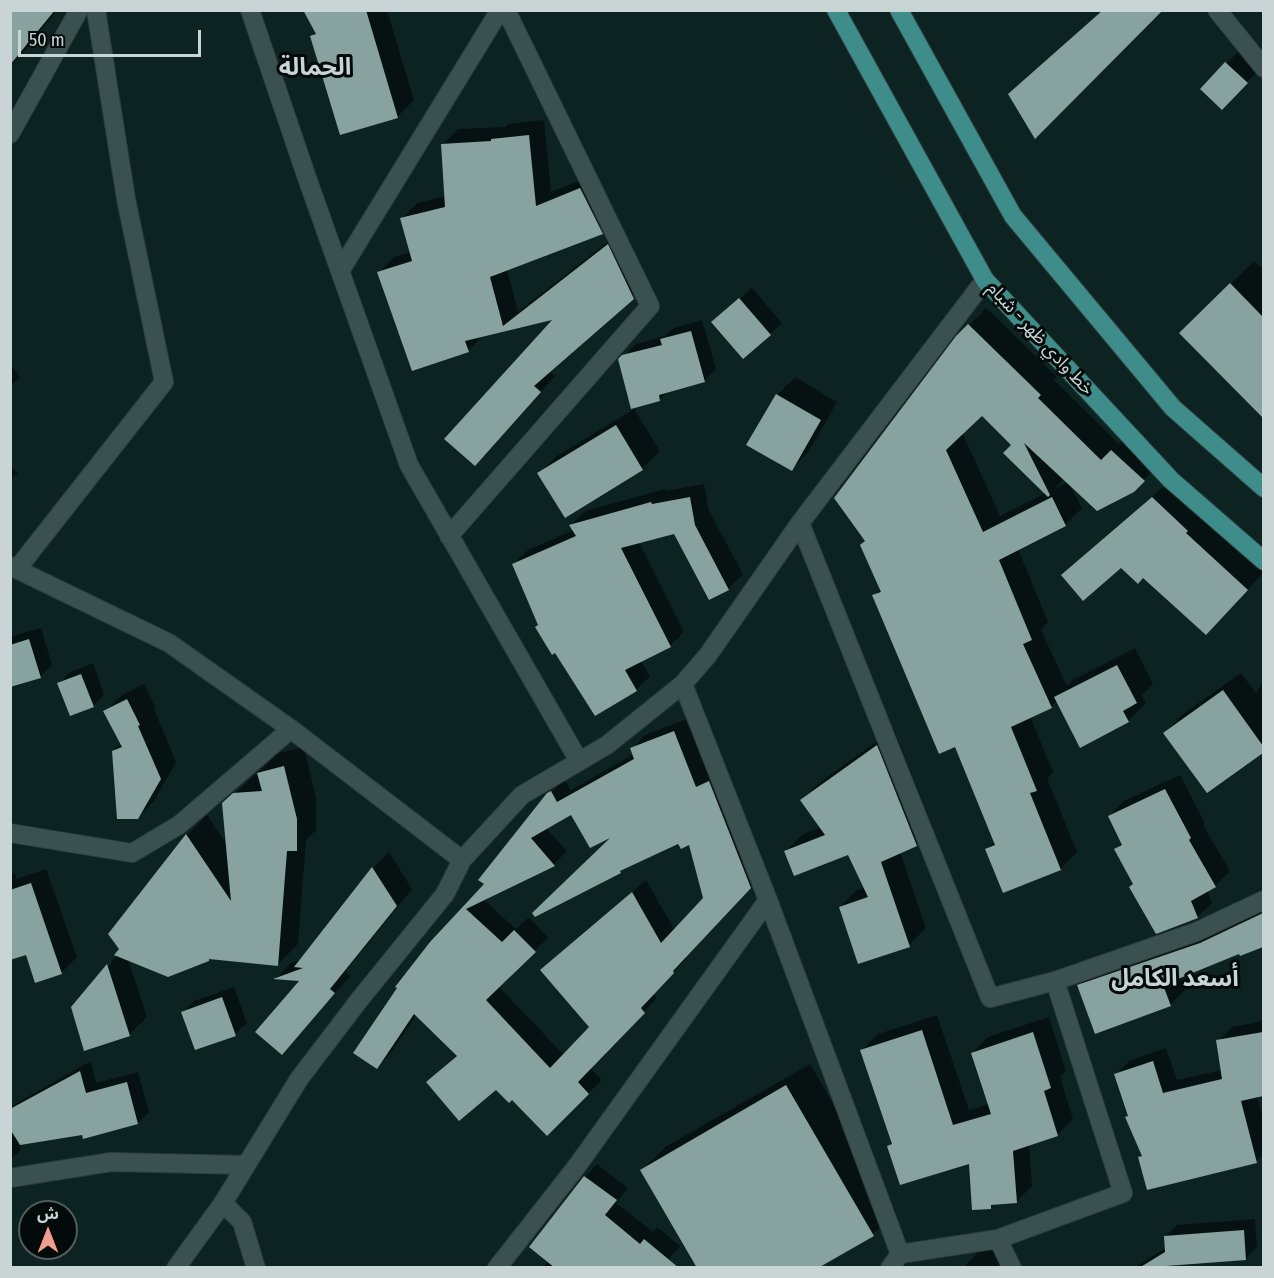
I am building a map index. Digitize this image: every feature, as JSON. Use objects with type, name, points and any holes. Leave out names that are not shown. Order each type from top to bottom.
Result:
[{"type":"main road","name":"خط وادي ظهر - شبام","points":[[836,10],[985,280],[1171,480],[1263,561]]},
{"type":"main road","points":[[899,10],[1013,216],[1173,408],[1263,488]]},
{"type":"street","points":[[10,134],[79,10]]},
{"type":"street","points":[[96,10],[126,199],[164,382],[14,568],[169,643],[291,729],[462,860]]},
{"type":"street","points":[[250,10],[409,465],[579,761]]},
{"type":"street","points":[[340,271],[500,10]]},
{"type":"street","points":[[449,536],[650,306],[506,10]]},
{"type":"street","points":[[1217,10],[1263,68]]},
{"type":"street","points":[[176,1268],[223,1203],[299,1078],[445,894],[462,860],[522,795],[607,745],[683,684],[708,654],[801,523],[985,280]]},
{"type":"street","points":[[801,523],[990,998],[1056,981],[1196,932],[1263,902]]},
{"type":"street","points":[[683,684],[768,900],[895,1261],[998,1239],[1124,1193],[1056,981]]},
{"type":"street","points":[[10,833],[132,853],[179,825],[291,729]]},
{"type":"street","points":[[497,1268],[577,1166],[768,900]]},
{"type":"street","points":[[10,1178],[111,1162],[245,1165]]},
{"type":"street","points":[[223,1203],[243,1222],[256,1268]]},
{"type":"street","points":[[998,1239],[1012,1268]]},
{"type":"building","points":[[10,10],[55,10],[10,65]]},
{"type":"building","points":[[303,10],[366,10],[398,118],[340,135],[310,36],[316,34]]},
{"type":"building","points":[[1103,10],[1163,10],[1035,139],[1008,94]]},
{"type":"building","points":[[1225,62],[1248,83],[1222,110],[1200,89]]},
{"type":"building","points":[[529,135],[536,206],[580,188],[603,234],[490,277],[503,326],[608,244],[634,299],[534,386],[541,392],[475,466],[444,439],[552,320],[465,341],[469,352],[412,371],[377,272],[412,261],[400,218],[445,207],[441,144],[491,141],[491,139]]},
{"type":"building","points":[[1230,283],[1263,317],[1263,418],[1179,333]]},
{"type":"building","points":[[739,298],[771,335],[743,359],[711,322]]},
{"type":"building","points":[[968,324],[1041,395],[1038,398],[1101,460],[1111,450],[1145,481],[1134,492],[1097,511],[1024,443],[1050,495],[1048,497],[1003,453],[1011,445],[982,416],[946,450],[983,532],[1052,497],[1066,526],[999,560],[1032,640],[1023,644],[1052,708],[1011,727],[1037,791],[1030,793],[1061,870],[1003,893],[985,849],[995,845],[955,747],[939,754],[872,595],[881,592],[860,545],[865,541],[834,498],[956,336]]},
{"type":"building","points":[[691,331],[705,382],[659,395],[660,401],[631,409],[618,359],[622,355],[662,345],[660,339]]},
{"type":"building","points":[[776,394],[821,420],[792,471],[746,445]]},
{"type":"building","points":[[616,425],[643,470],[565,518],[537,473]]},
{"type":"building","points":[[690,497],[695,525],[729,590],[709,600],[674,534],[621,548],[671,647],[625,670],[637,691],[595,716],[555,653],[552,655],[535,627],[538,625],[512,564],[576,536],[569,525],[651,502],[652,504]]},
{"type":"building","points":[[1152,497],[1188,531],[1186,533],[1248,590],[1206,635],[1143,578],[1138,584],[1121,568],[1083,601],[1061,575]]},
{"type":"building","points":[[29,639],[41,678],[10,687],[10,645]]},
{"type":"building","points":[[1117,665],[1137,703],[1123,711],[1129,722],[1080,748],[1054,697]]},
{"type":"building","points":[[81,674],[94,707],[70,716],[57,683]]},
{"type":"building","points":[[1223,690],[1263,746],[1263,753],[1207,793],[1163,733]]},
{"type":"building","points":[[127,699],[161,779],[138,819],[117,819],[112,751],[122,747],[103,711]]},
{"type":"building","points":[[674,731],[696,787],[709,781],[751,888],[641,1008],[645,1013],[578,1082],[589,1094],[547,1136],[512,1100],[509,1103],[496,1090],[459,1121],[426,1082],[457,1056],[414,1014],[377,1069],[353,1053],[397,988],[395,987],[430,942],[484,884],[478,880],[547,793],[551,791],[557,802],[634,759],[630,748]],"holes":[[[571,815],[590,848],[610,838],[532,913],[535,917],[621,873],[620,871],[678,844],[681,849],[689,845],[703,898],[661,943],[632,892],[540,970],[589,1027],[550,1068],[486,1000],[536,952],[514,930],[502,942],[466,909],[555,866],[531,838]]]},
{"type":"building","points":[[877,745],[917,846],[881,862],[910,947],[858,964],[839,907],[868,897],[848,855],[794,876],[784,851],[825,835],[800,800]]},
{"type":"building","points":[[284,766],[297,819],[297,851],[287,851],[278,966],[209,959],[209,961],[168,977],[114,955],[119,949],[108,934],[186,834],[231,901],[222,803],[233,793],[262,791],[257,773]]},
{"type":"building","points":[[1165,789],[1191,838],[1189,840],[1216,887],[1191,901],[1198,918],[1156,934],[1129,887],[1133,884],[1114,849],[1122,845],[1108,816]]},
{"type":"building","points":[[372,867],[397,906],[330,989],[335,993],[282,1055],[255,1032],[299,981],[273,979],[303,968],[294,967]]},
{"type":"building","points":[[31,883],[62,974],[35,983],[26,955],[10,960],[10,890]]},
{"type":"building","points":[[1263,913],[1263,947],[1240,956],[1239,954],[1163,985],[1171,1006],[1095,1034],[1077,985],[1200,943]]},
{"type":"building","points":[[107,964],[130,1036],[84,1051],[71,1007]]},
{"type":"building","points":[[222,997],[236,1036],[195,1050],[181,1012]]},
{"type":"building","points":[[922,1030],[953,1125],[991,1114],[971,1053],[1033,1032],[1051,1088],[1044,1091],[1058,1136],[1013,1151],[1017,1203],[991,1205],[991,1209],[972,1210],[969,1164],[900,1185],[887,1146],[892,1144],[860,1050]]},
{"type":"building","points":[[1263,1032],[1263,1096],[1241,1101],[1257,1163],[1147,1190],[1138,1157],[1142,1156],[1125,1117],[1128,1116],[1114,1074],[1153,1061],[1163,1093],[1222,1079],[1216,1040]]},
{"type":"building","points":[[80,1071],[86,1093],[127,1082],[138,1124],[83,1139],[82,1135],[20,1145],[10,1129],[10,1109]]},
{"type":"building","points":[[786,1085],[874,1236],[818,1268],[697,1268],[640,1170]]},
{"type":"building","points":[[584,1176],[617,1200],[605,1215],[640,1244],[644,1239],[679,1268],[555,1268],[529,1247]]},
{"type":"building","points":[[1244,1230],[1246,1260],[1139,1268],[1165,1252],[1164,1236]]},
{"type":"district","name":"الحمالة","points":[[315,68]]},
{"type":"district","name":"أسعد الكامل","points":[[1175,979]]}]
